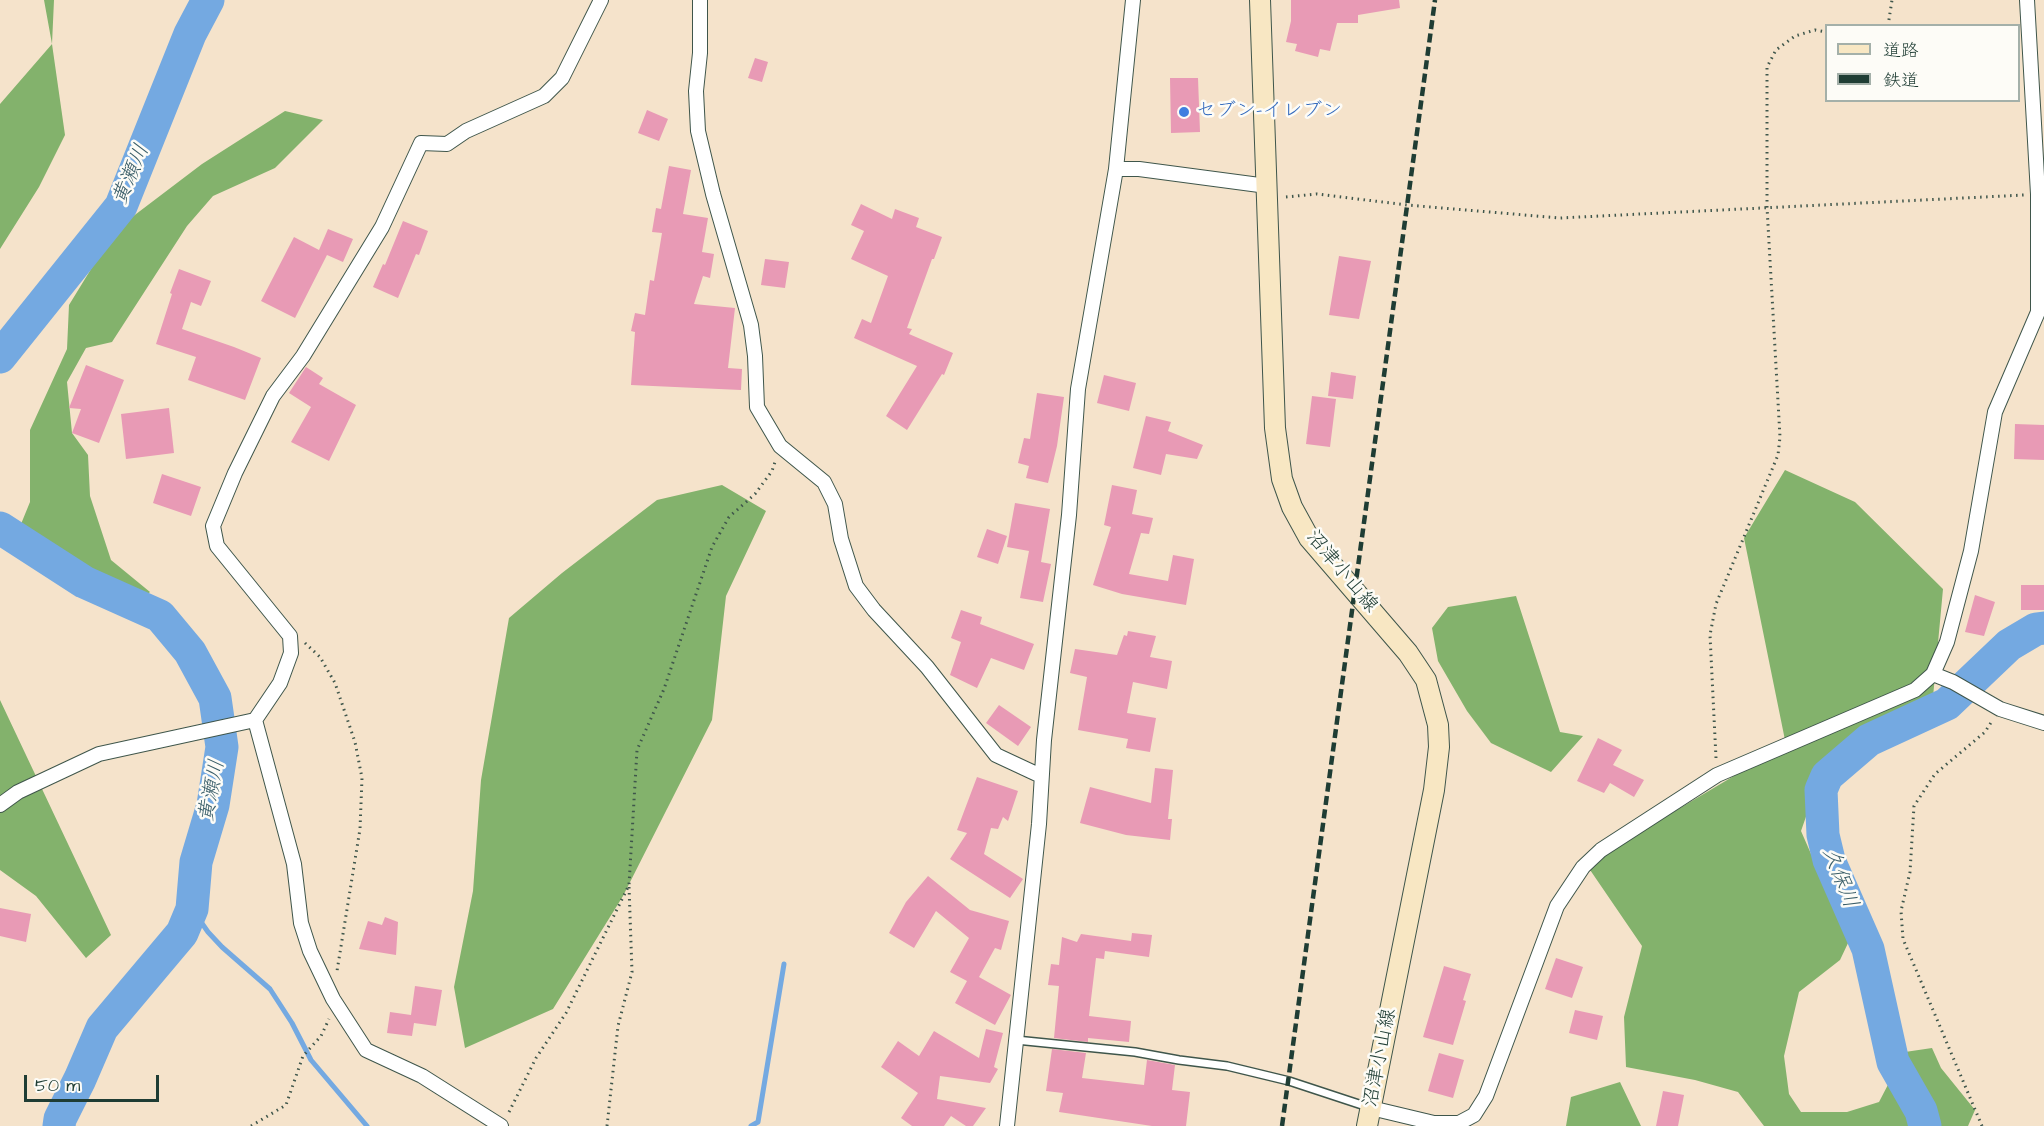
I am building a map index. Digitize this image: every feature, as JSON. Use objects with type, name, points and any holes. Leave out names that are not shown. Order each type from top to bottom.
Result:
[{"type":"main road","name":"沼津小山線","points":[[1260,0],[1275,428],[1282,479],[1292,507],[1309,538],[1408,653],[1426,680],[1438,725],[1439,747],[1434,790],[1369,1117]]},
{"type":"street","points":[[0,804],[18,792],[99,754],[250,721],[280,683],[291,653],[290,636],[217,546],[213,526],[235,474],[273,396],[303,356],[382,227],[421,143],[447,144],[466,131],[544,96],[561,78],[601,0]]},
{"type":"street","points":[[700,0],[700,53],[696,91],[698,131],[713,194],[751,325],[757,407],[780,446],[824,482],[835,504],[840,539],[856,586],[874,610],[927,667],[996,755],[1041,776]]},
{"type":"street","points":[[1007,1126],[1069,515],[1078,389],[1116,170],[1133,0]]},
{"type":"street","points":[[1369,1117],[1459,1125],[1474,1115],[1486,1096],[1557,906],[1583,867],[1601,850],[1717,775],[1915,690],[1935,675],[1947,642],[1971,551],[1995,412],[2038,312],[2038,194],[2028,0]]},
{"type":"street","points":[[1116,170],[1139,169],[1267,194]]},
{"type":"street","points":[[1935,675],[1953,682],[2000,709],[2044,723]]},
{"type":"street","points":[[250,721],[294,864],[301,923],[310,951],[333,999],[366,1050],[422,1076],[504,1121]]},
{"type":"lane","points":[[1016,1040],[1135,1052],[1227,1066],[1289,1081],[1369,1117]]},
{"type":"path","points":[[1888,24],[1892,0]]},
{"type":"path","points":[[1717,775],[1710,635],[1716,604],[1778,455],[1780,437],[1767,207],[1767,67],[1776,50],[1795,36],[1815,30],[1825,32]]},
{"type":"path","points":[[1267,194],[1317,194],[1407,205],[1560,218],[2038,194]]},
{"type":"path","points":[[607,1126],[618,1026],[632,972],[629,885],[637,750],[664,689],[712,547],[729,517],[755,494],[772,471],[780,446]]},
{"type":"path","points":[[290,636],[302,640],[320,657],[335,683],[355,742],[362,778],[360,829],[333,999]]},
{"type":"path","points":[[1982,1126],[1904,939],[1901,911],[1910,872],[1914,806],[1935,774],[1985,732],[2000,709]]},
{"type":"path","points":[[504,1121],[536,1058],[566,1013],[629,885]]},
{"type":"path","points":[[251,1126],[286,1105],[303,1056],[321,1036]]},
{"type":"green space","points":[[44,0],[54,0],[52,44]]},
{"type":"green space","points":[[52,44],[65,135],[39,187],[0,249],[0,104]]},
{"type":"green space","points":[[285,111],[323,120],[275,168],[213,196],[187,226],[112,342],[86,348],[67,382],[72,433],[88,455],[90,496],[111,560],[150,592],[136,605],[74,576],[25,539],[21,524],[30,502],[30,430],[67,349],[69,305],[115,230],[202,164]]},
{"type":"green space","points":[[1785,470],[1855,502],[1943,589],[1933,697],[1817,785],[1801,831],[1849,941],[1840,960],[1799,992],[1784,1056],[1789,1094],[1801,1112],[1847,1112],[1879,1102],[1905,1052],[1932,1048],[1941,1068],[1975,1110],[1968,1126],[1764,1126],[1738,1092],[1695,1080],[1626,1067],[1624,1017],[1642,946],[1586,864],[1786,745],[1744,538]]},
{"type":"green space","points":[[722,485],[766,511],[726,596],[712,720],[623,896],[553,1009],[465,1048],[454,987],[473,891],[481,780],[509,618],[562,573],[657,500]]},
{"type":"green space","points":[[1516,596],[1560,732],[1583,736],[1551,772],[1491,743],[1467,711],[1438,661],[1432,628],[1448,607]]},
{"type":"green space","points":[[0,700],[111,935],[86,958],[36,896],[0,870]]},
{"type":"green space","points":[[1620,1082],[1641,1126],[1566,1126],[1571,1097]]},
{"type":"building","points":[[1291,0],[1399,0],[1400,8],[1358,15],[1358,23],[1337,23],[1330,51],[1320,49],[1318,57],[1295,51],[1297,44],[1286,42],[1291,21]]},
{"type":"building","points":[[755,58],[768,62],[762,82],[748,78]]},
{"type":"building","points":[[1170,78],[1198,78],[1200,132],[1171,133]]},
{"type":"building","points":[[647,110],[668,119],[659,141],[638,133]]},
{"type":"building","points":[[669,166],[691,170],[683,214],[708,218],[702,252],[714,254],[710,278],[703,276],[694,304],[735,308],[728,368],[742,369],[741,390],[631,385],[635,332],[631,331],[635,313],[645,315],[650,280],[654,281],[662,233],[652,232],[656,208],[661,209]]},
{"type":"building","points":[[861,204],[892,219],[895,209],[919,218],[916,227],[942,237],[907,328],[912,329],[909,334],[953,353],[944,375],[942,374],[907,430],[886,416],[917,366],[854,338],[862,319],[871,323],[888,276],[851,259],[864,231],[851,225]]},
{"type":"building","points":[[403,221],[428,231],[398,298],[373,287],[383,264],[385,265]]},
{"type":"building","points":[[328,229],[353,239],[343,262],[327,255],[295,318],[261,301],[294,237],[319,250]]},
{"type":"building","points":[[1339,256],[1371,261],[1359,319],[1329,315]]},
{"type":"building","points":[[765,259],[789,262],[785,288],[761,285]]},
{"type":"building","points":[[179,269],[211,281],[201,306],[191,302],[182,329],[261,358],[245,400],[188,380],[196,357],[156,344]]},
{"type":"building","points":[[86,365],[124,380],[99,443],[72,433],[81,409],[69,408]]},
{"type":"building","points":[[306,367],[323,378],[319,384],[356,405],[329,461],[291,442],[311,407],[289,393]]},
{"type":"building","points":[[1331,372],[1356,376],[1353,399],[1328,396]]},
{"type":"building","points":[[1104,375],[1136,383],[1129,411],[1097,403]]},
{"type":"building","points":[[1037,393],[1064,397],[1057,446],[1048,483],[1026,478],[1029,466],[1018,463],[1024,438],[1030,439]]},
{"type":"building","points":[[1312,396],[1336,399],[1330,447],[1306,444]]},
{"type":"building","points":[[169,408],[174,453],[126,459],[121,414]]},
{"type":"building","points":[[1146,416],[1171,422],[1168,431],[1203,445],[1197,459],[1166,454],[1161,475],[1133,468]]},
{"type":"building","points":[[2015,424],[2044,425],[2044,460],[2014,459]]},
{"type":"building","points":[[162,474],[201,487],[191,516],[153,503]]},
{"type":"building","points":[[1112,485],[1137,490],[1132,514],[1153,518],[1149,534],[1141,533],[1129,574],[1168,581],[1173,555],[1194,559],[1186,605],[1122,594],[1093,585],[1111,527],[1104,525]]},
{"type":"building","points":[[1015,503],[1050,509],[1041,562],[1051,564],[1043,602],[1020,598],[1029,551],[1007,547]]},
{"type":"building","points":[[987,529],[1007,536],[998,564],[977,557]]},
{"type":"building","points":[[2021,585],[2044,585],[2044,610],[2021,610]]},
{"type":"building","points":[[1975,595],[1995,602],[1984,636],[1965,632]]},
{"type":"building","points":[[961,610],[982,617],[980,624],[1034,644],[1024,670],[991,658],[977,688],[950,675],[961,642],[951,638]]},
{"type":"building","points":[[1128,631],[1156,636],[1150,657],[1172,661],[1167,689],[1133,682],[1127,713],[1156,718],[1150,752],[1126,748],[1128,739],[1078,730],[1087,677],[1070,673],[1075,649],[1117,655],[1124,635],[1127,636]]},
{"type":"building","points":[[999,705],[1031,727],[1018,746],[986,723]]},
{"type":"building","points":[[1598,738],[1622,750],[1613,765],[1644,780],[1634,797],[1610,783],[1604,793],[1577,781]]},
{"type":"building","points":[[1155,768],[1173,770],[1168,819],[1172,819],[1170,840],[1126,835],[1080,823],[1090,787],[1151,803]]},
{"type":"building","points":[[977,777],[1018,791],[1008,821],[1003,817],[998,829],[991,828],[984,854],[1023,879],[1010,898],[950,859],[967,833],[957,830]]},
{"type":"building","points":[[928,876],[970,910],[1009,921],[1001,950],[995,948],[979,977],[1011,995],[995,1025],[955,1003],[967,981],[950,972],[969,938],[936,911],[914,948],[889,933],[906,902]]},
{"type":"building","points":[[0,908],[31,914],[26,942],[0,936]]},
{"type":"building","points":[[385,917],[398,922],[396,955],[359,949],[368,921],[382,925]]},
{"type":"building","points":[[1132,933],[1152,935],[1149,957],[1105,951],[1104,959],[1096,958],[1089,1016],[1131,1021],[1129,1042],[1088,1038],[1088,1042],[1054,1038],[1059,986],[1048,985],[1051,964],[1059,965],[1062,937],[1077,942],[1081,934],[1131,941]]},
{"type":"building","points":[[1556,958],[1583,967],[1572,998],[1545,989]]},
{"type":"building","points":[[1444,966],[1471,974],[1453,1045],[1423,1037]]},
{"type":"building","points":[[415,986],[442,990],[436,1026],[414,1023],[412,1036],[387,1033],[390,1012],[411,1015]]},
{"type":"building","points":[[1575,1010],[1603,1016],[1597,1040],[1569,1033]]},
{"type":"building","points":[[986,1029],[1003,1033],[994,1067],[998,1069],[990,1083],[940,1076],[937,1099],[986,1108],[973,1126],[966,1126],[951,1116],[944,1126],[912,1126],[901,1118],[918,1093],[881,1067],[898,1041],[919,1056],[934,1031],[979,1058]]},
{"type":"building","points":[[1052,1049],[1086,1053],[1082,1078],[1144,1085],[1147,1060],[1175,1065],[1172,1090],[1190,1092],[1186,1126],[1152,1126],[1059,1112],[1063,1093],[1046,1091]]},
{"type":"building","points":[[1439,1053],[1464,1060],[1453,1098],[1428,1091]]},
{"type":"building","points":[[1663,1091],[1684,1095],[1678,1126],[1656,1126]]},
{"type":"waterway","name":"黄瀬川","points":[[0,357],[121,206],[190,34],[208,0]]},
{"type":"waterway","name":"黄瀬川","points":[[0,528],[84,582],[160,616],[190,652],[215,698],[222,747],[213,805],[196,862],[192,909],[182,933],[102,1028],[60,1119],[59,1126]]},
{"type":"waterway","name":"久保川","points":[[1925,1126],[1921,1111],[1893,1062],[1868,949],[1829,860],[1823,835],[1821,790],[1827,776],[1869,740],[1947,704],[2009,645],[2036,629],[2044,628]]},
{"type":"waterway","points":[[192,909],[222,947],[270,989],[292,1023],[311,1060],[367,1126]]},
{"type":"waterway","points":[[751,1126],[758,1122],[784,964]]},
{"type":"railway","points":[[1282,1126],[1435,0]]},
{"type":"place","name":"セブン-イレブン","points":[[1184,112]]}]
